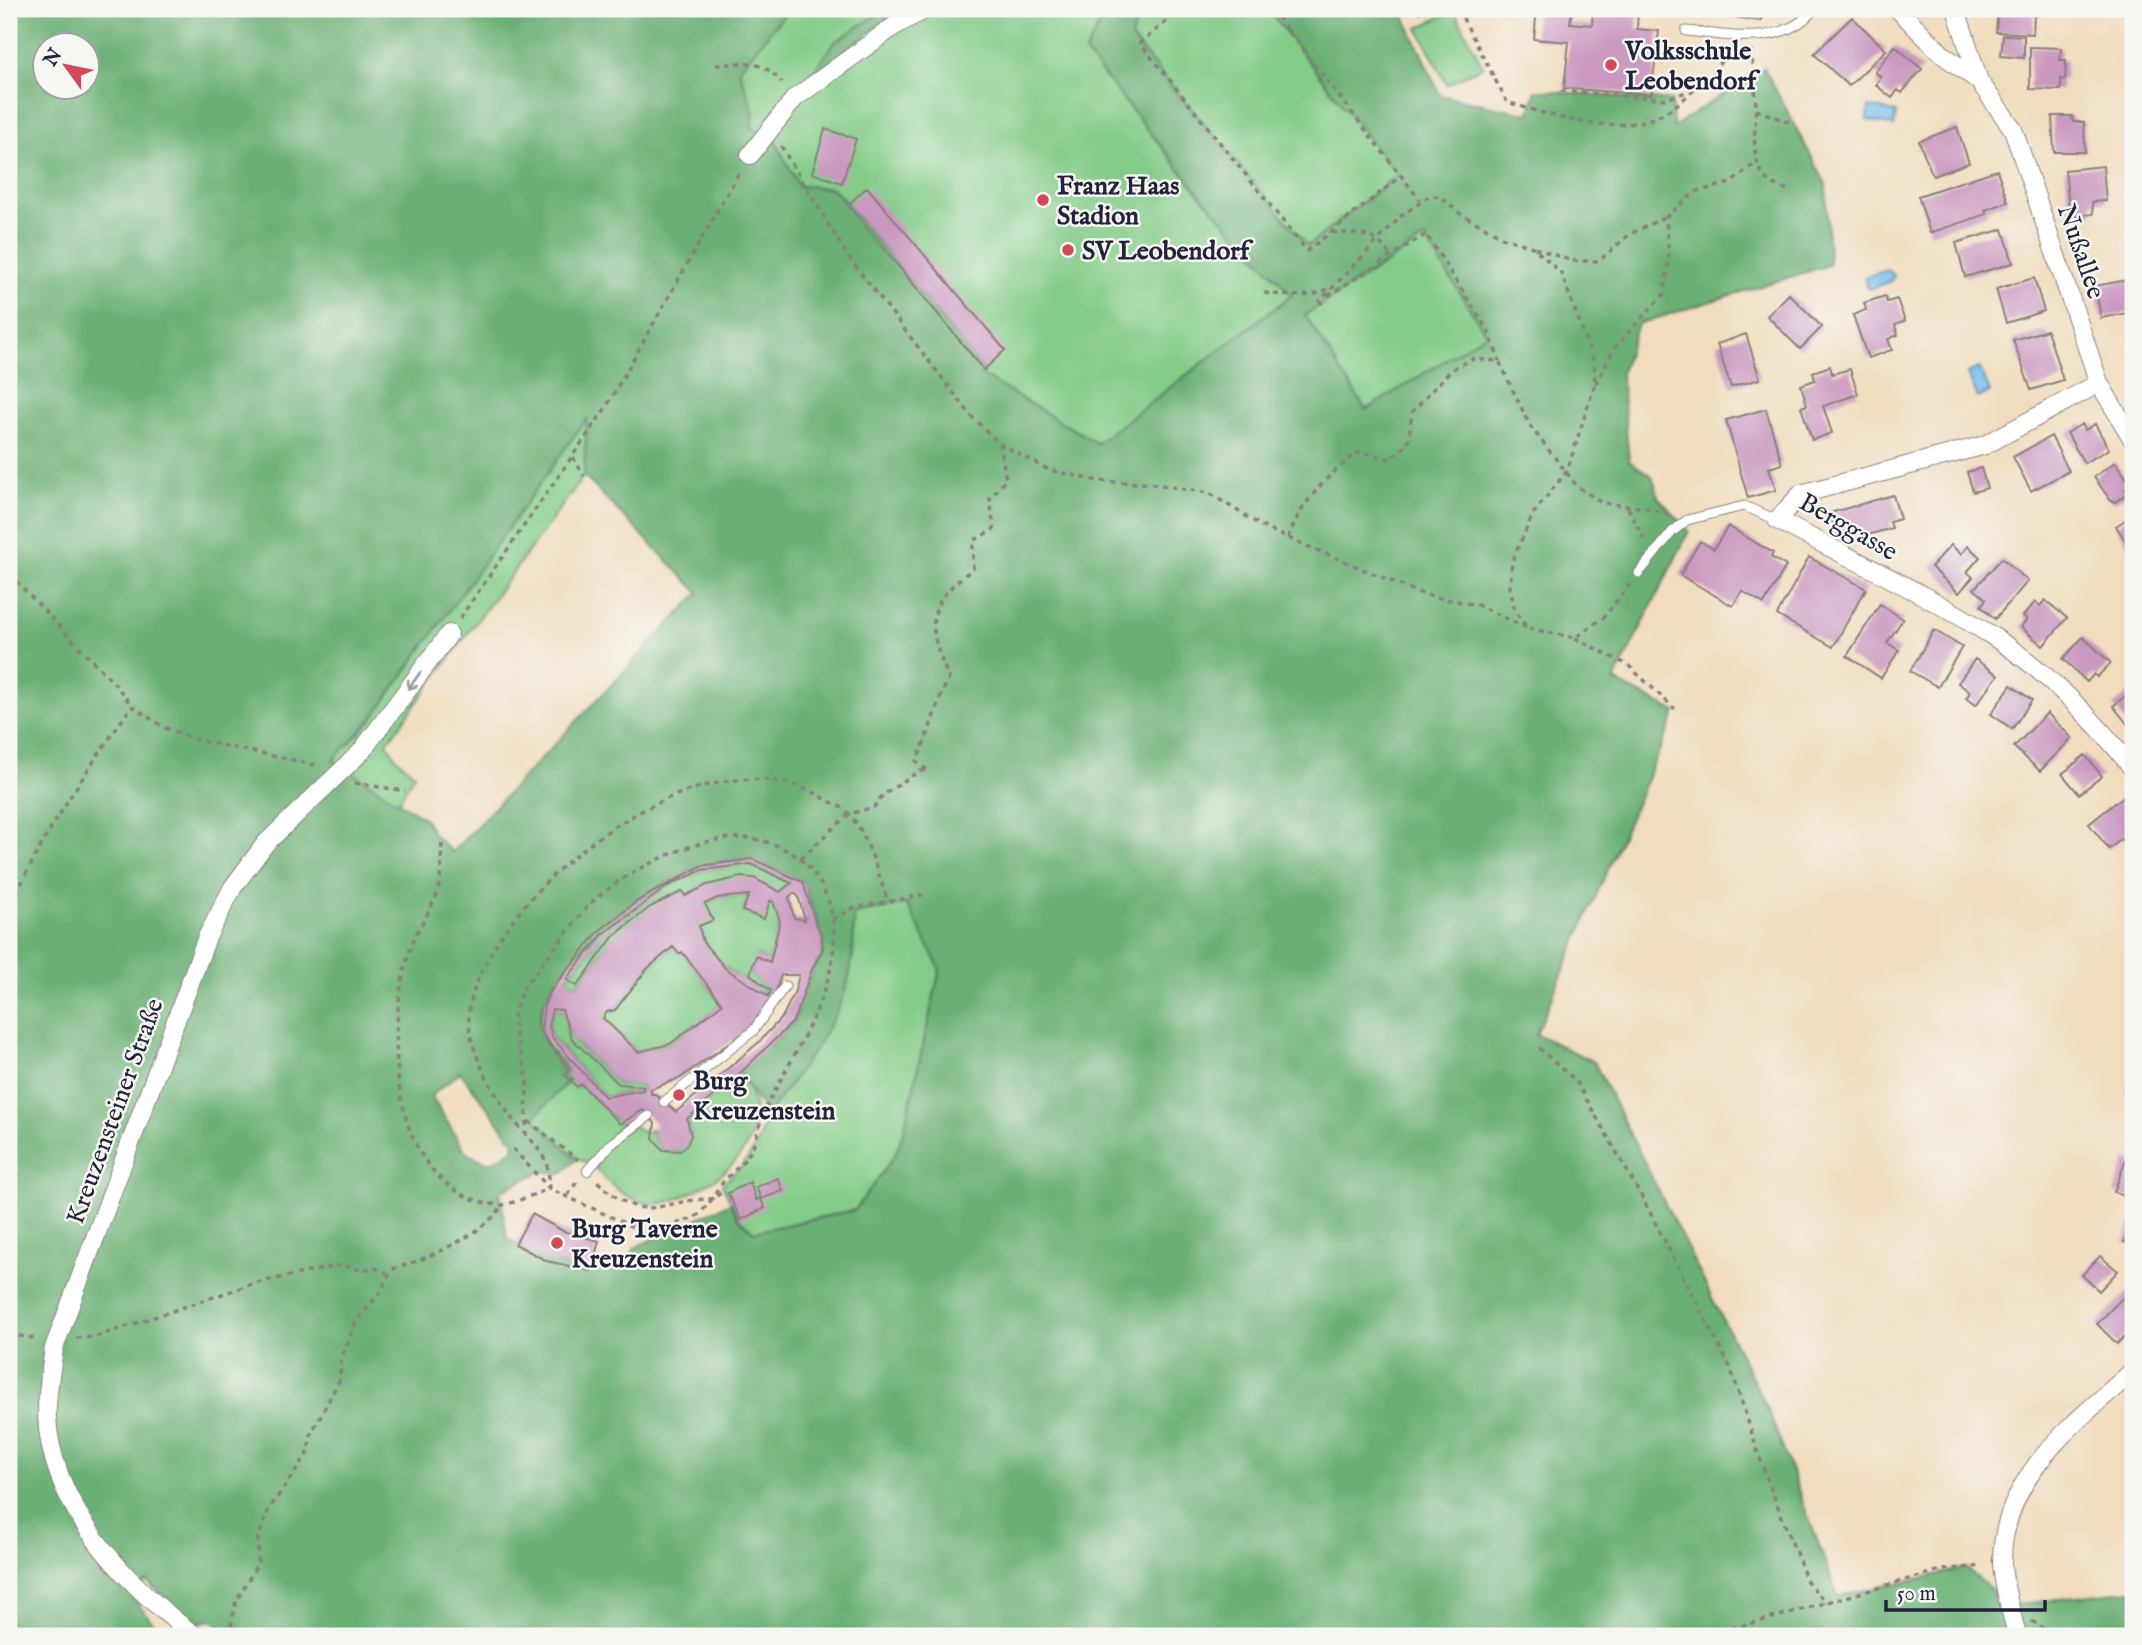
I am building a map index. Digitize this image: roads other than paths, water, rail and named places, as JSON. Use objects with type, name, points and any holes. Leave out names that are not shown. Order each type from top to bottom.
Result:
[{"type":"street","points":[[750,155],[795,98],[895,25],[926,9]]},
{"type":"street","name":"Nußallee","points":[[1956,9],[1979,81],[2013,129],[2099,383],[2133,440]]},
{"type":"street","name":"Nußallee","points":[[1907,11],[1943,55],[1979,81]]},
{"type":"street","name":"Berggasse","points":[[2099,383],[1985,445],[1801,494],[1777,520],[1995,638],[2053,684],[2113,743],[2133,769]]},
{"type":"street","name":"Kreuzensteiner Straße","points":[[195,1636],[134,1582],[102,1548],[62,1484],[51,1449],[47,1416],[57,1339],[207,937],[233,887],[265,844],[361,752],[449,634]]},
{"type":"street","points":[[2017,1636],[2002,1564],[2006,1530],[2018,1495],[2035,1463],[2055,1441],[2133,1371]]},
{"type":"lane","points":[[1776,9],[1806,9]]},
{"type":"lane","points":[[1686,31],[1748,37],[1776,33],[1806,19],[1814,9]]},
{"type":"lane","points":[[1639,573],[1672,532],[1687,520],[1744,506],[1777,520]]},
{"type":"lane","points":[[664,1102],[753,1031],[785,986]]},
{"type":"lane","points":[[589,1168],[610,1145],[649,1116]]},
{"type":"water","points":[[1869,107],[1896,112],[1894,126],[1867,120]]},
{"type":"water","points":[[1888,270],[1894,275],[1891,281],[1868,289],[1864,277]]},
{"type":"water","points":[[1979,368],[1990,392],[1978,398],[1967,373]]},
{"type":"place","name":"Volksschule Leobendorf","points":[[1611,65]]},
{"type":"place","name":"Franz Haas Stadion","points":[[1043,200]]},
{"type":"place","name":"SV Leobendorf","points":[[1068,250]]},
{"type":"place","name":"Burg Kreuzenstein","points":[[679,1095]]},
{"type":"place","name":"Burg Taverne Kreuzenstein","points":[[557,1243]]}]
